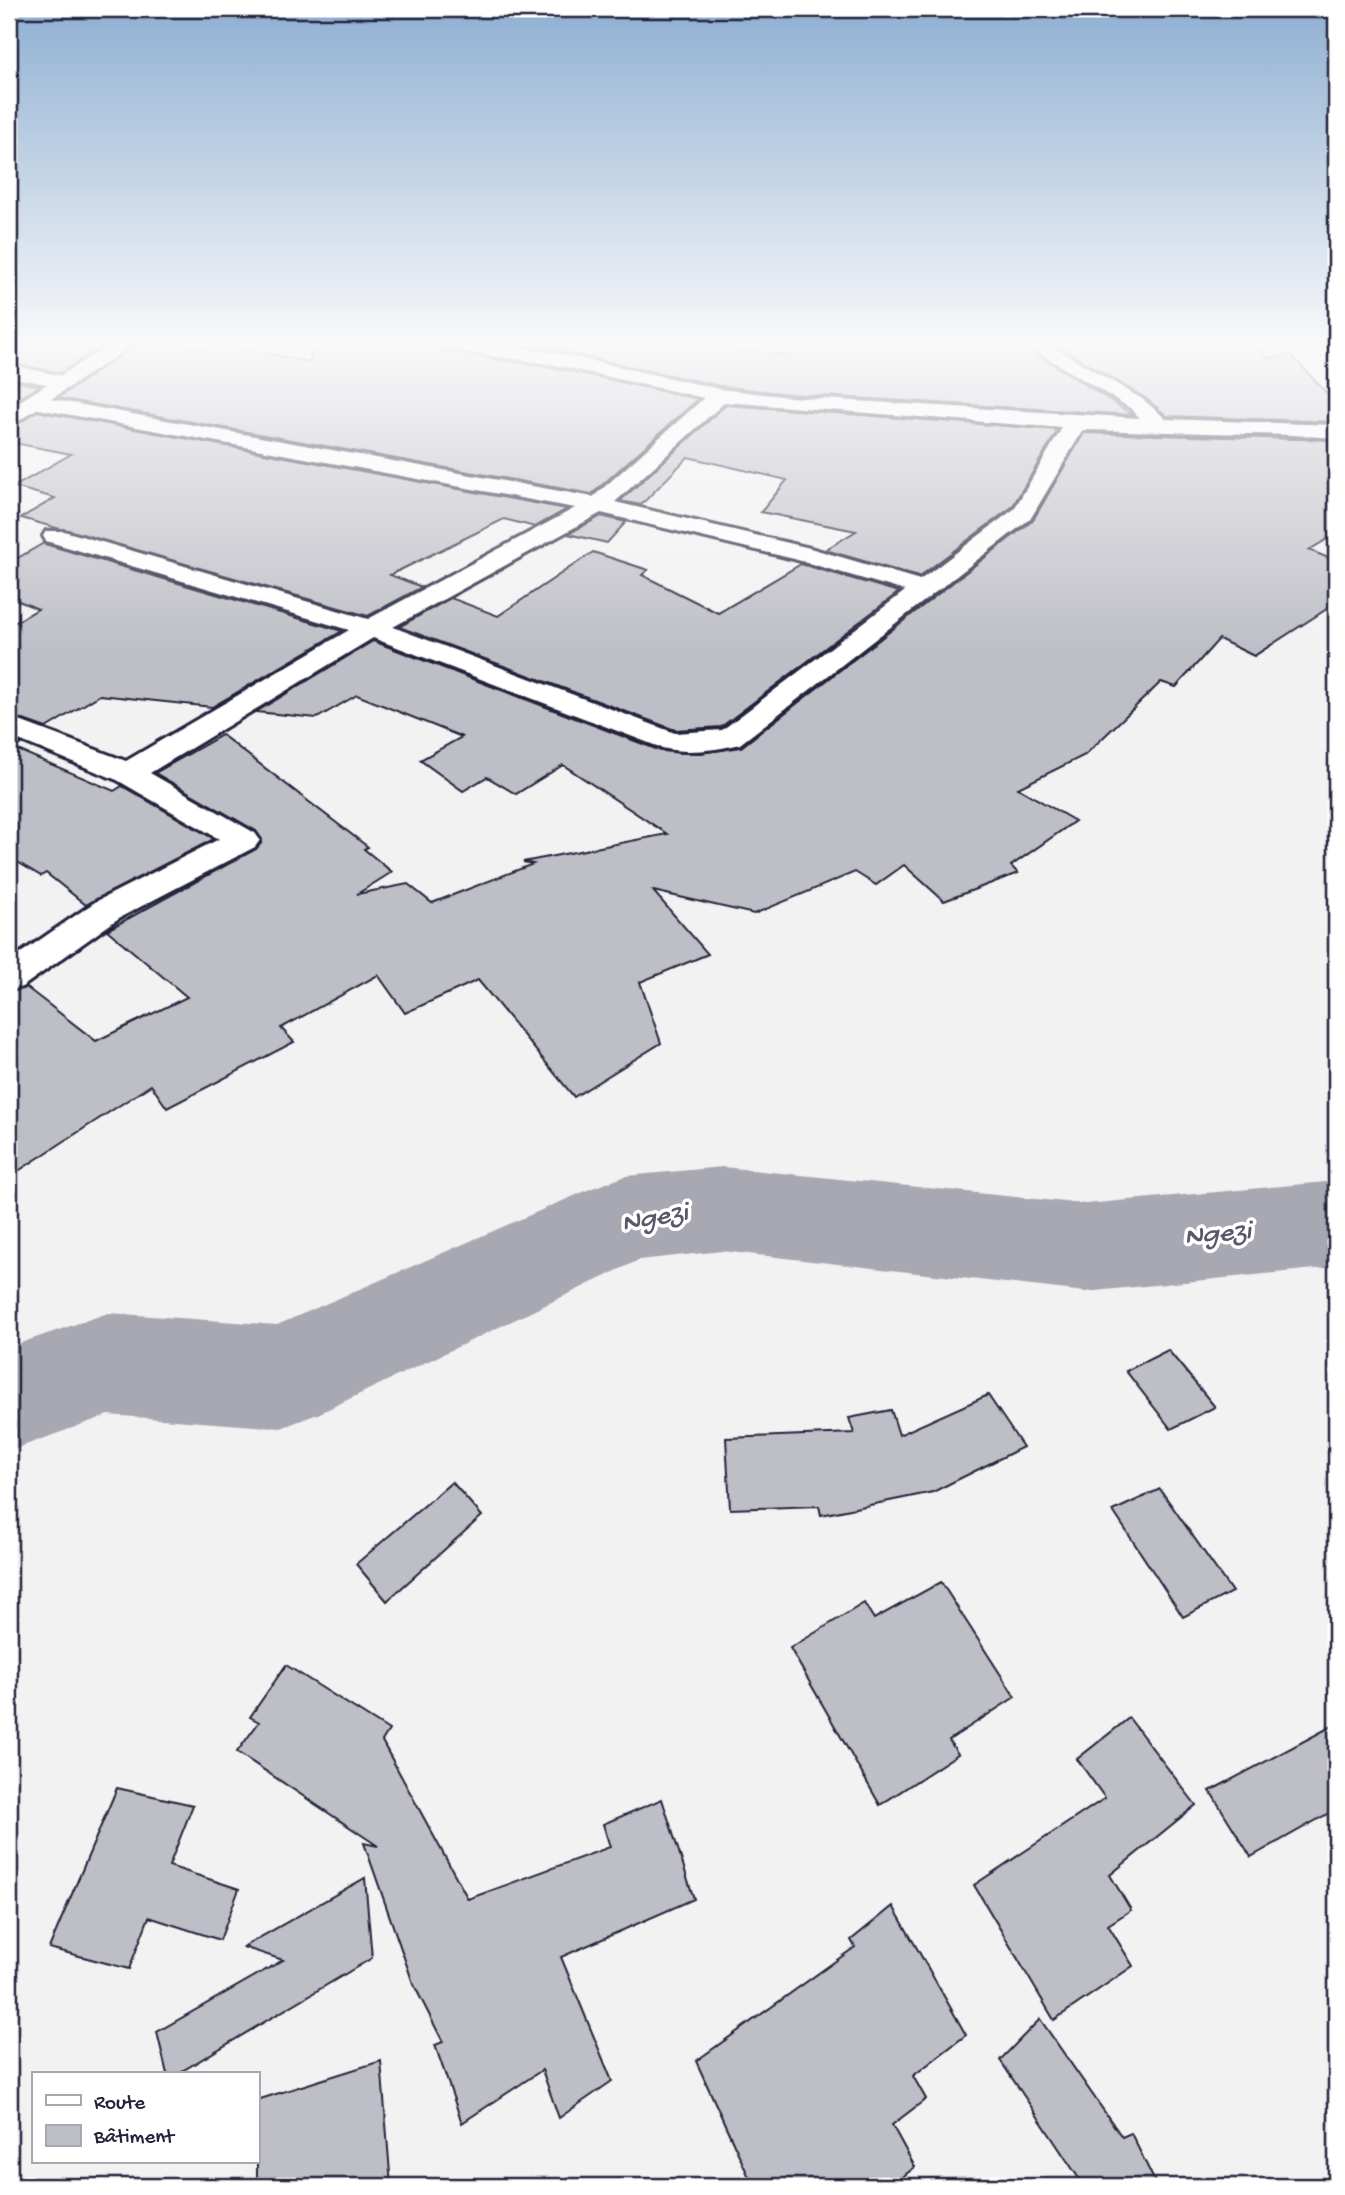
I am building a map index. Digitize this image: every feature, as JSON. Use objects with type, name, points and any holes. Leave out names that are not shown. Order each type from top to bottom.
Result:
[{"type":"street","points":[[266,444],[598,505],[801,554],[921,588]]},
{"type":"street","points":[[128,773],[371,628],[598,505],[665,444]]},
{"type":"street","points":[[55,536],[371,628],[672,742],[730,738],[921,588],[1023,513],[1063,444]]},
{"type":"street","points":[[9,726],[128,773],[244,840],[107,910],[9,978]]},
{"type":"building","points":[[22,444],[218,444],[567,509],[535,527],[504,519],[390,575],[422,587],[368,616],[21,518],[55,498],[14,487],[71,454]]},
{"type":"building","points":[[316,444],[647,444],[592,494]]},
{"type":"building","points":[[682,444],[1049,444],[1012,507],[919,577],[825,550],[856,531],[761,512],[787,480],[688,457],[641,505],[620,501]]},
{"type":"building","points":[[1077,444],[1336,444],[1336,497],[1333,503],[1336,508],[1336,534],[1309,550],[1336,561],[1336,603],[1254,656],[1219,639],[1176,687],[1161,682],[1085,755],[1018,788],[1075,821],[1011,866],[1018,873],[944,901],[904,865],[876,885],[855,872],[754,914],[653,891],[708,954],[640,982],[661,1043],[574,1097],[478,980],[405,1013],[378,975],[281,1028],[294,1042],[167,1108],[151,1085],[9,1177],[9,993],[26,987],[96,1041],[187,997],[107,930],[256,849],[262,842],[256,831],[155,773],[222,735],[368,847],[364,849],[392,872],[357,894],[408,884],[432,903],[533,864],[523,862],[667,834],[563,765],[516,794],[487,777],[463,791],[420,760],[462,737],[357,695],[317,718],[256,712],[373,641],[661,751],[701,753],[741,747],[1033,520]]},
{"type":"building","points":[[601,516],[626,522],[607,543],[568,534]]},
{"type":"building","points":[[44,543],[342,631],[212,707],[100,695],[46,728],[9,715],[9,626],[38,609],[9,597],[9,563]]},
{"type":"building","points":[[593,552],[648,570],[642,575],[718,613],[801,564],[899,592],[721,727],[675,730],[399,627],[451,598],[498,616]]},
{"type":"building","points":[[9,739],[21,744],[13,748],[114,791],[122,786],[214,839],[86,905],[46,873],[41,876],[9,857]]},
{"type":"building","points":[[1168,1350],[1215,1407],[1171,1429],[1126,1371]]},
{"type":"building","points":[[988,1395],[1023,1447],[933,1492],[821,1515],[819,1506],[730,1509],[726,1438],[854,1433],[849,1418],[891,1410],[899,1435]]},
{"type":"building","points":[[452,1482],[482,1516],[387,1601],[356,1564]]},
{"type":"building","points":[[1160,1489],[1232,1592],[1183,1617],[1113,1511]]},
{"type":"building","points":[[941,1582],[1015,1697],[949,1740],[958,1754],[880,1805],[790,1648],[864,1603],[874,1619]]},
{"type":"building","points":[[286,1665],[389,1730],[382,1741],[468,1899],[610,1847],[603,1824],[662,1799],[694,1899],[561,1957],[612,2081],[559,2118],[542,2070],[462,2123],[435,2045],[443,2042],[413,1983],[364,1843],[378,1846],[237,1752],[259,1722],[250,1717]]},
{"type":"building","points":[[1129,1718],[1196,1805],[1110,1875],[1131,1910],[1108,1925],[1133,1966],[1054,2020],[974,1885],[1105,1798],[1077,1759]]},
{"type":"building","points":[[1336,1724],[1336,1809],[1251,1857],[1210,1791]]},
{"type":"building","points":[[117,1788],[193,1805],[169,1866],[239,1889],[220,1940],[149,1917],[129,1969],[49,1948]]},
{"type":"building","points":[[365,1878],[372,1958],[180,2072],[167,2072],[157,2032],[283,1960],[243,1947]]},
{"type":"building","points":[[893,1906],[966,2035],[913,2076],[926,2099],[892,2125],[915,2167],[891,2186],[753,2186],[696,2061],[855,1947],[851,1940]]},
{"type":"building","points":[[1040,2019],[1122,2137],[1131,2133],[1157,2186],[1084,2186],[1000,2060]]},
{"type":"building","points":[[381,2061],[391,2186],[257,2186],[259,2099]]},
{"type":"waterway","name":"Ngezi","points":[[9,1399],[108,1364],[281,1377],[626,1219],[722,1209],[1085,1248],[1336,1224]]}]
